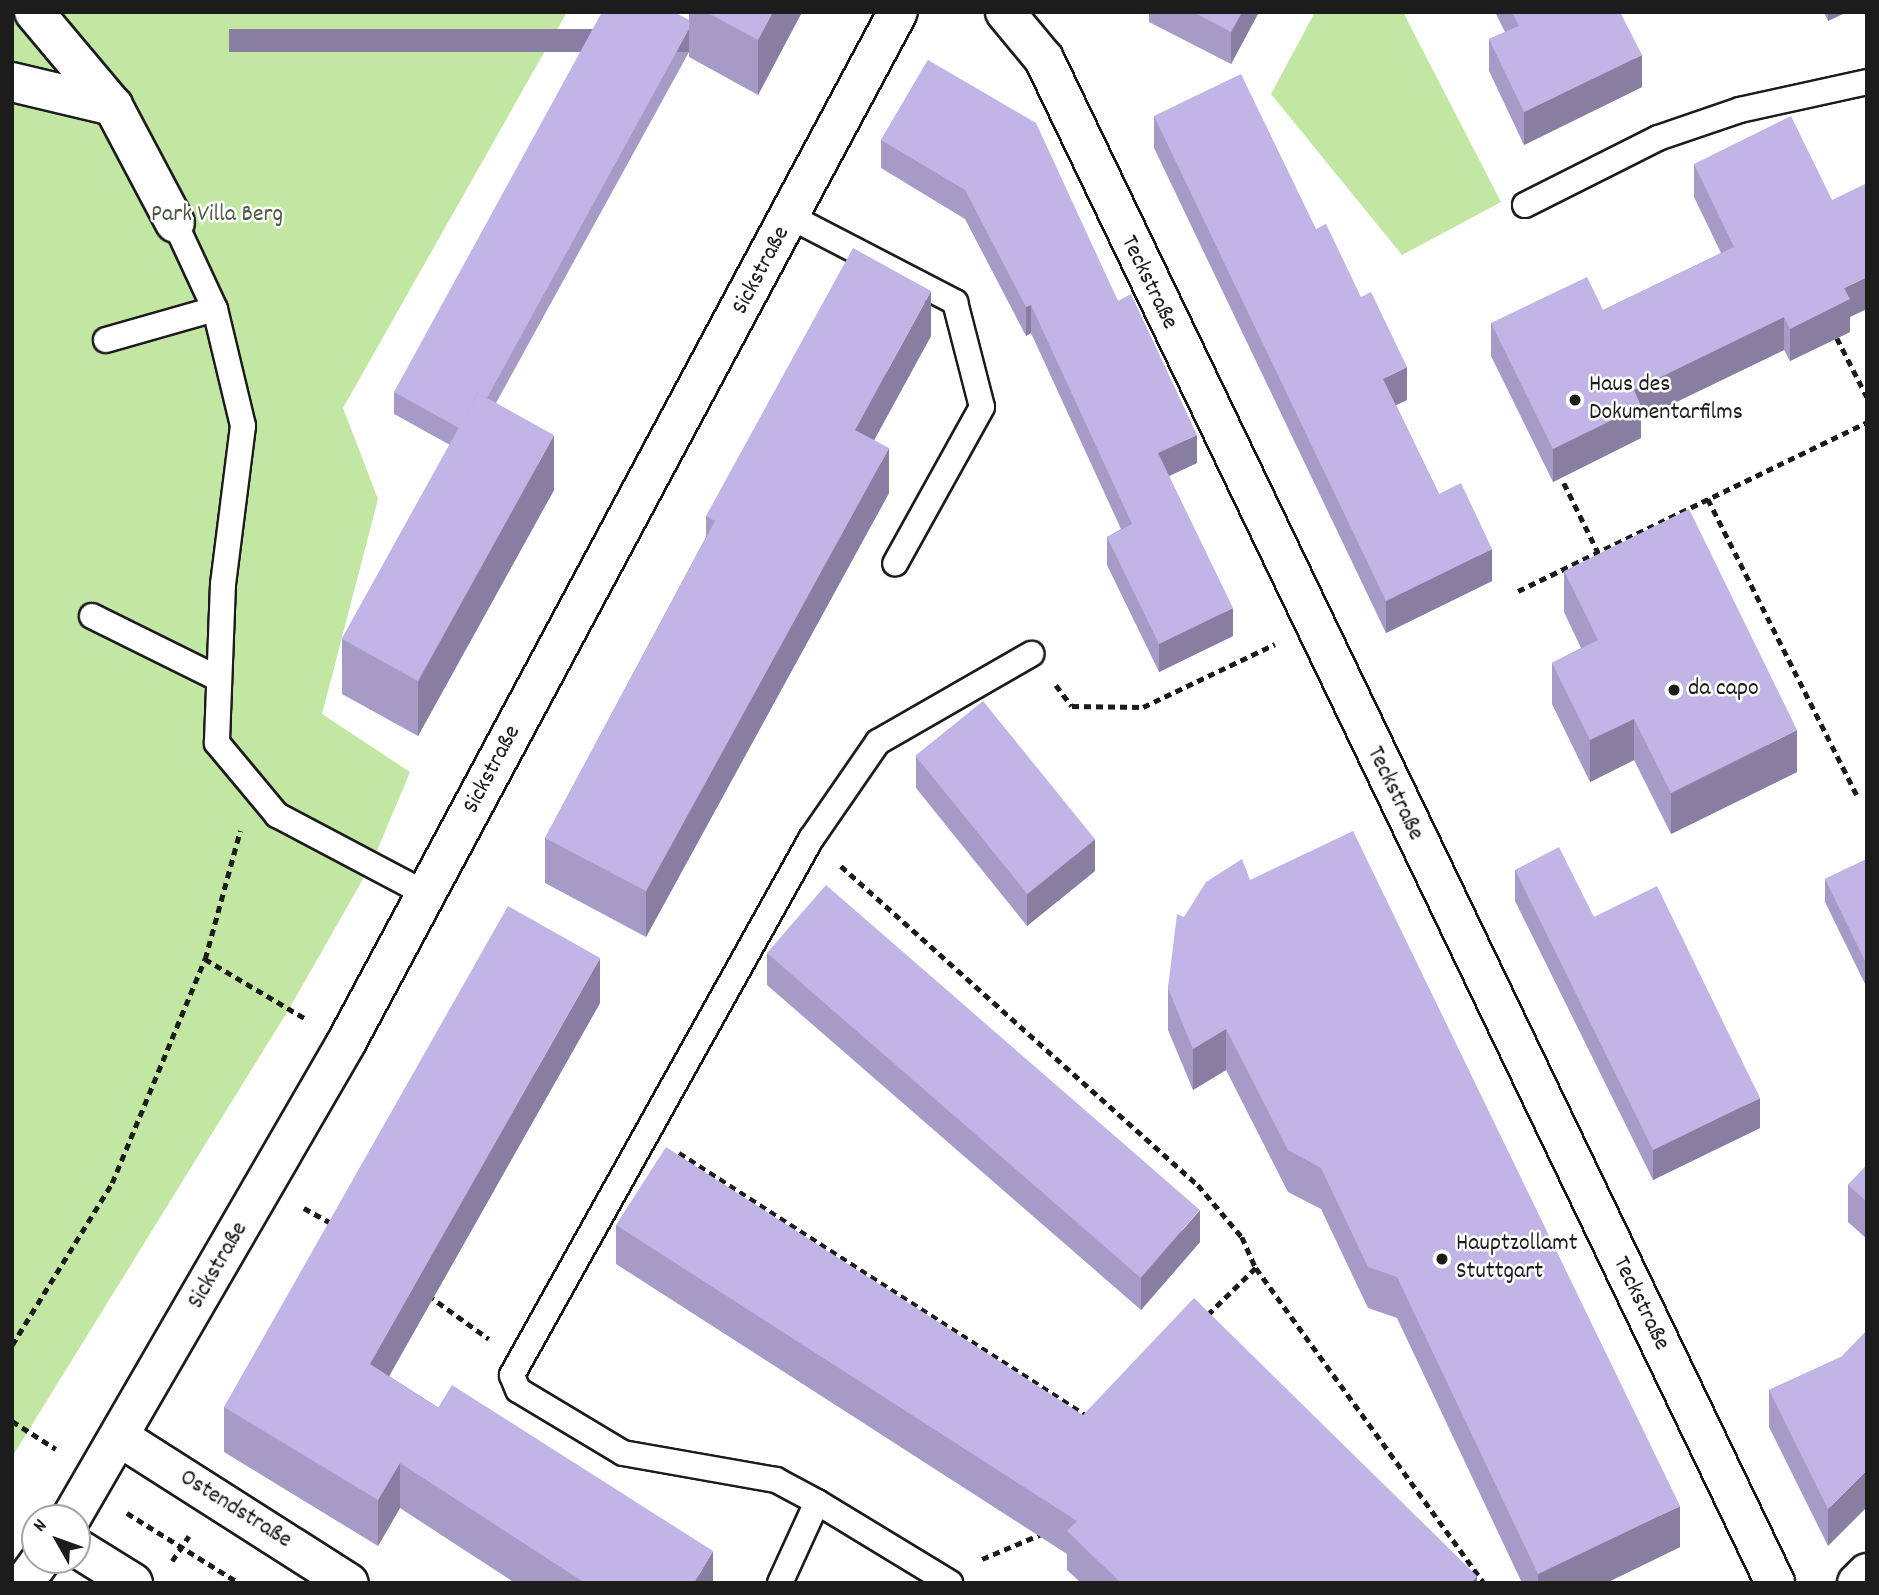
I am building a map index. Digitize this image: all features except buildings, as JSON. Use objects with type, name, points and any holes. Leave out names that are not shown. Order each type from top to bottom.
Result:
[{"type":"street","points":[[34,12],[113,106],[175,223]]},
{"type":"street","name":"Sickstraße","points":[[80,1504],[121,1438],[264,1186],[426,894],[791,217],[898,12]]},
{"type":"street","name":"Teckstraße","points":[[1005,12],[1044,59],[1774,1583]]},
{"type":"street","points":[[12,82],[113,106]]},
{"type":"street","name":"Ostendstraße","points":[[121,1438],[349,1583]]},
{"type":"street","points":[[91,1554],[148,1578]]},
{"type":"street","points":[[1857,1583],[1867,1573]]},
{"type":"lane","points":[[1525,205],[1658,138],[1740,110],[1867,82]]},
{"type":"lane","points":[[791,217],[955,302],[982,407],[894,564]]},
{"type":"lane","points":[[175,223],[215,309],[243,426],[217,678],[217,743],[277,815],[426,894]]},
{"type":"lane","points":[[106,340],[215,309]]},
{"type":"lane","points":[[92,616],[217,678]]},
{"type":"lane","points":[[946,1578],[776,1480],[623,1453],[518,1390],[512,1375],[519,1358],[811,839],[878,741],[1031,654]]},
{"type":"lane","points":[[780,1583],[817,1502]]},
{"type":"path","points":[[1837,338],[1867,397]]},
{"type":"path","points":[[1518,591],[1867,422]]},
{"type":"path","points":[[1564,482],[1598,552]]},
{"type":"path","points":[[1708,499],[1857,795]]},
{"type":"path","points":[[1031,654],[1072,706],[1143,707],[1314,625]]},
{"type":"path","points":[[12,1345],[112,1183],[205,959],[252,785]]},
{"type":"path","points":[[811,839],[1198,1185],[1242,1237],[1256,1268],[1483,1583]]},
{"type":"path","points":[[205,959],[294,1012]]},
{"type":"path","points":[[646,1132],[1079,1406],[1094,1422],[1104,1412]]},
{"type":"path","points":[[264,1186],[346,1231]]},
{"type":"path","points":[[1202,1320],[1256,1268]]},
{"type":"path","points":[[421,1286],[439,1306],[519,1358]]},
{"type":"path","points":[[148,1578],[182,1546],[214,1497]]},
{"type":"path","points":[[91,1509],[182,1546],[239,1583]]},
{"type":"path","points":[[946,1578],[1040,1537],[1049,1528]]},
{"type":"green space","name":"Park Villa Berg","points":[[12,12],[567,12],[343,408],[378,499],[322,714],[410,772],[371,865],[289,1009],[12,1457]]},
{"type":"green space","points":[[1315,12],[1403,12],[1501,202],[1402,255],[1271,94]]},
{"type":"place","name":"Haus des Dokumentarfilms","points":[[1575,400]]},
{"type":"place","name":"da capo","points":[[1674,690]]},
{"type":"place","name":"Hauptzollamt Stuttgart","points":[[1442,1259]]}]
